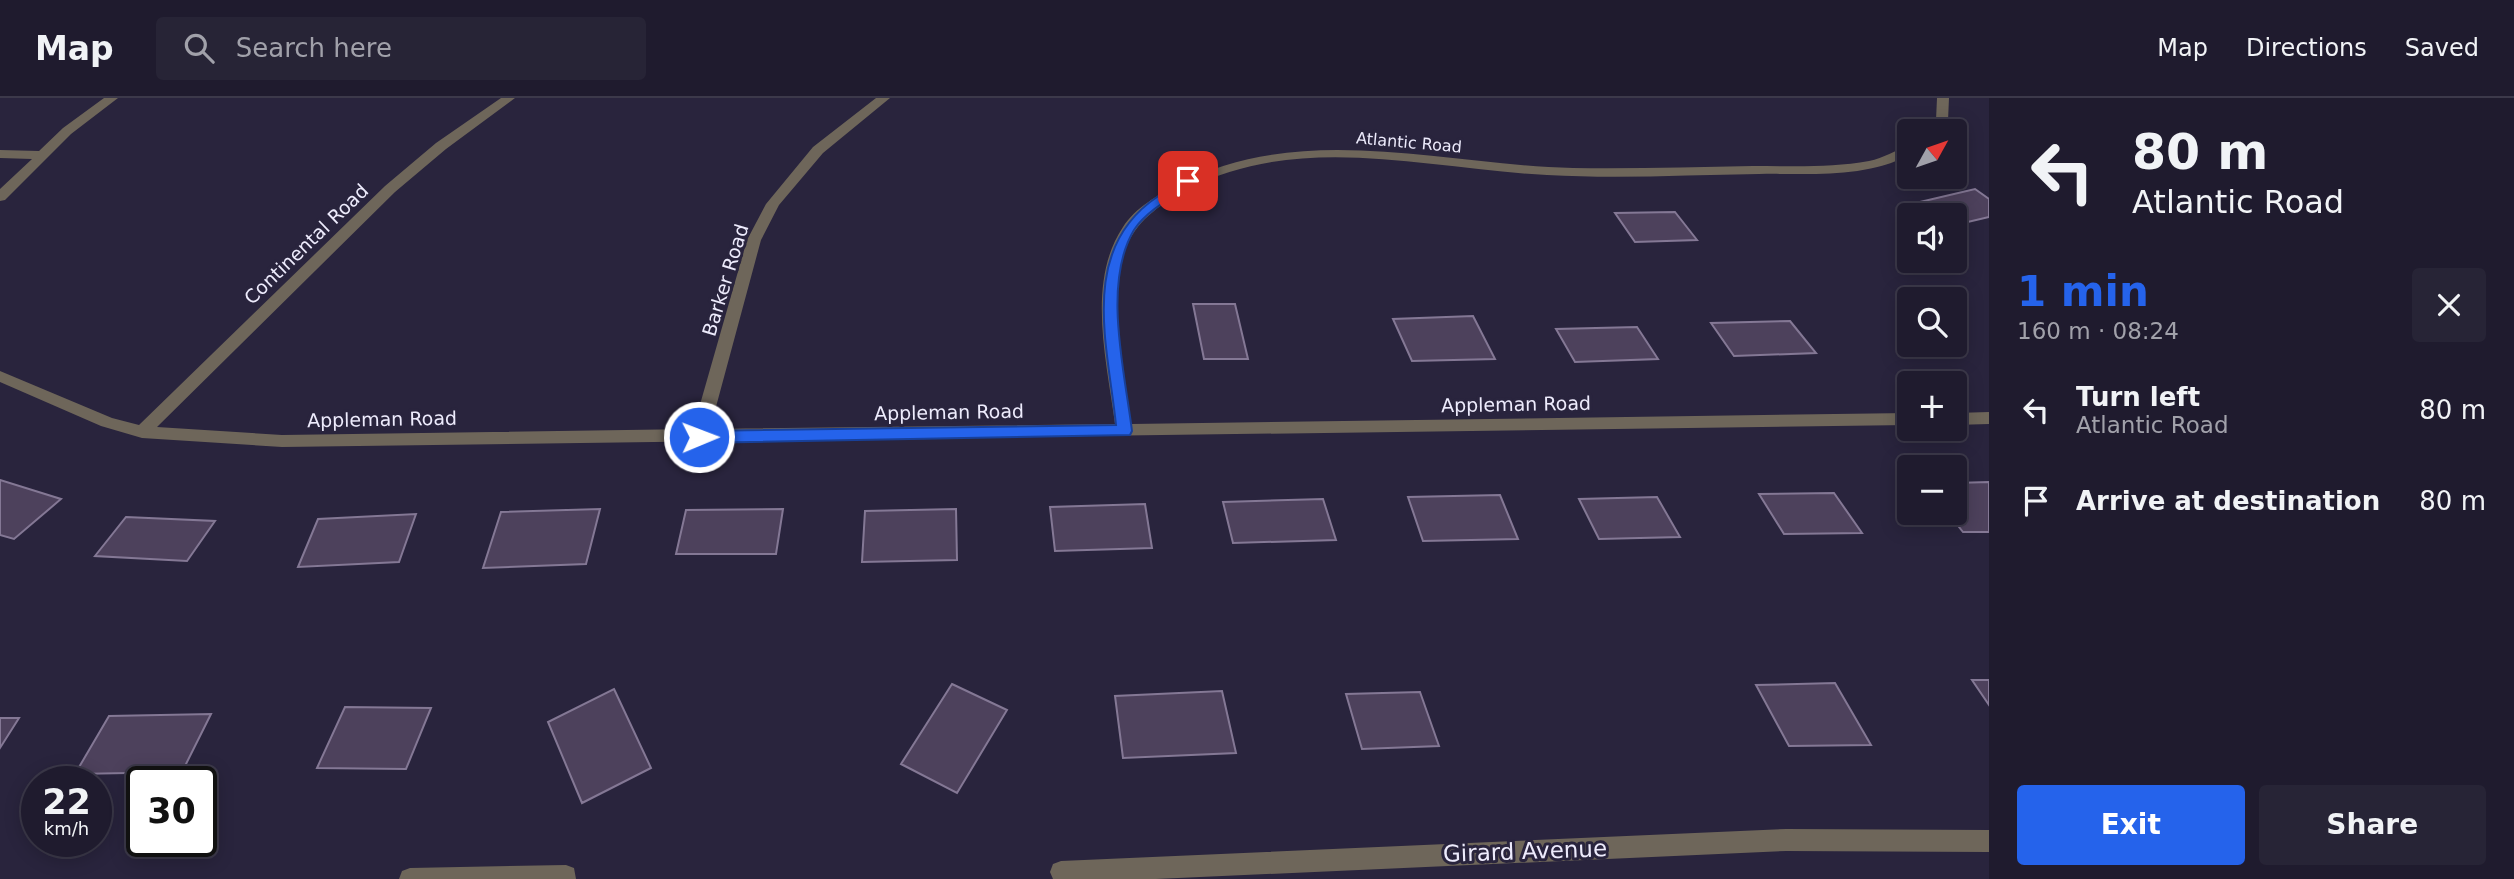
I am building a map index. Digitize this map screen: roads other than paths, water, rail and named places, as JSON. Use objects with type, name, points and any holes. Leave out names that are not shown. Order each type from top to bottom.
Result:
[{"type":"street","points":[[0,197],[67,131],[112,98]]},
{"type":"street","name":"Continental Road","points":[[142,432],[390,189],[440,146],[509,98]]},
{"type":"street","name":"Barker Road","points":[[699,437],[754,240],[773,204],[818,150],[884,98]]},
{"type":"street","points":[[1942,119],[1943,98]]},
{"type":"street","name":"Atlantic Road","points":[[1125,431],[1110,305],[1111,275],[1128,229],[1146,210],[1188,181],[1208,172],[1243,161],[1277,155],[1325,153],[1546,171],[1840,169],[1897,156]]},
{"type":"street","points":[[0,154],[43,155]]},
{"type":"street","name":"Appleman Road","points":[[0,376],[107,422],[142,432],[282,441],[1897,419]]},
{"type":"street","points":[[1967,419],[1989,418]]},
{"type":"street","name":"Girard Avenue","points":[[1061,872],[1786,840],[1989,841]]},
{"type":"street","points":[[410,879],[566,876]]}]
